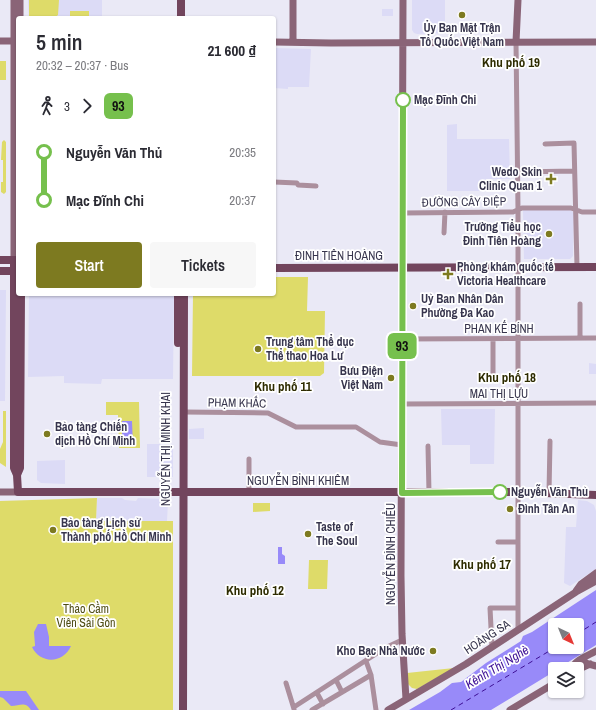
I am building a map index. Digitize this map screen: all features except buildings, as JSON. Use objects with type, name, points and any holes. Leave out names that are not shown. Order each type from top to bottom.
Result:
[{"type":"main road","points":[[181,0],[182,16]]},
{"type":"main road","points":[[0,260],[16,260],[16,271],[0,271]]},
{"type":"main road","name":"ĐINH TIÊN HOÀNG","points":[[276,268],[596,267]]},
{"type":"main road","points":[[16,296],[17,376]]},
{"type":"main road","points":[[18,492],[18,475],[14,468],[21,296]]},
{"type":"main road","name":"NGUYỄN THỊ MINH KHAI","points":[[178,296],[181,340],[181,492],[178,710]]},
{"type":"main road","name":"NGUYỄN THỊ MINH KHAI","points":[[181,340],[184,296]]},
{"type":"main road","name":"NGUYỄN BỈNH KHIÊM","points":[[18,492],[518,492],[596,495]]},
{"type":"main road","name":"NGUYỄN THỊ MINH KHAI","points":[[180,605],[183,710]]},
{"type":"street","points":[[17,0],[20,16]]},
{"type":"street","points":[[17,0],[17,16]]},
{"type":"street","points":[[293,0],[293,42]]},
{"type":"street","name":"NGUYỄN ĐÌNH CHIỂU","points":[[404,0],[401,576],[402,640],[406,699]]},
{"type":"street","points":[[518,0],[516,42],[518,172],[518,630]]},
{"type":"street","points":[[0,41],[16,41],[16,260]]},
{"type":"street","points":[[276,42],[596,42]]},
{"type":"street","points":[[545,144],[574,143],[577,267]]},
{"type":"street","points":[[518,172],[574,171]]},
{"type":"street","points":[[276,182],[316,186]]},
{"type":"street","name":"ĐƯỜNG CÂY ĐIỆP","points":[[403,213],[513,212],[522,208],[571,208],[582,212],[596,212]]},
{"type":"street","points":[[444,212],[444,233]]},
{"type":"street","points":[[580,304],[580,338]]},
{"type":"street","name":"PHAN KẾ BÍNH","points":[[402,338],[596,338]]},
{"type":"street","points":[[493,339],[493,377]]},
{"type":"street","name":"MAI THỊ LỰU","points":[[402,404],[596,403]]},
{"type":"street","name":"PHẠM KHẮC","points":[[181,412],[268,413],[296,427],[356,427],[380,442],[402,445]]},
{"type":"street","points":[[548,493],[550,441]]},
{"type":"street","points":[[428,446],[429,493]]},
{"type":"street","points":[[248,459],[249,493]]},
{"type":"street","name":"NGUYỄN BỈNH KHIÊM","points":[[0,492],[18,492]]},
{"type":"street","points":[[498,542],[518,542]]},
{"type":"street","points":[[576,592],[581,584],[596,573]]},
{"type":"street","name":"HOÀNG SA","points":[[388,710],[466,664],[576,592],[596,581]]},
{"type":"street","points":[[492,647],[490,608],[518,608]]},
{"type":"street","points":[[286,683],[294,709],[385,648],[402,640]]},
{"type":"street","points":[[590,663],[594,652]]},
{"type":"street","points":[[579,662],[594,652]]},
{"type":"street","points":[[366,661],[371,675],[376,710]]},
{"type":"street","points":[[312,710],[371,675]]},
{"type":"street","points":[[336,680],[342,692]]},
{"type":"street","points":[[510,710],[548,687]]},
{"type":"street","points":[[317,693],[323,704]]},
{"type":"shaded area","points":[[28,0],[102,0],[102,16],[29,16]]},
{"type":"shaded area","points":[[412,0],[445,0],[445,33],[414,33],[412,30]]},
{"type":"shaded area","points":[[382,9],[393,9],[393,16],[382,16]]},
{"type":"shaded area","points":[[276,48],[311,49],[309,87],[288,87],[288,89],[276,88]]},
{"type":"shaded area","points":[[457,124],[457,139],[509,139],[510,179],[486,179],[486,191],[447,191],[447,125]]},
{"type":"shaded area","name":"Trường Tiểu học Đinh Tiên Hoàng","points":[[523,210],[571,210],[574,213],[573,256],[570,259],[524,259]]},
{"type":"shaded area","points":[[0,290],[6,290],[5,401],[0,401]]},
{"type":"shaded area","points":[[29,296],[174,296],[173,379],[102,379],[101,384],[64,383],[64,376],[28,377]]},
{"type":"shaded area","points":[[589,363],[596,364],[596,374],[589,374]]},
{"type":"shaded area","points":[[441,409],[495,409],[494,464],[470,464],[470,445],[442,445]]},
{"type":"shaded area","points":[[204,428],[204,439],[189,439],[189,429]]},
{"type":"shaded area","points":[[147,444],[173,444],[173,477],[147,477]]},
{"type":"shaded area","points":[[65,460],[65,484],[41,483],[37,480],[37,461]]},
{"type":"shaded area","points":[[97,498],[122,498],[125,500],[136,501],[138,498],[165,499],[168,502],[167,521],[96,521]]},
{"type":"shaded area","points":[[578,500],[587,501],[594,505],[596,511],[596,569],[570,586],[564,583],[566,527],[576,527]]},
{"type":"green space","points":[[29,0],[59,0],[57,16],[29,16]]},
{"type":"green space","points":[[70,11],[89,11],[89,16],[70,16]]},
{"type":"green space","points":[[0,61],[6,61],[6,80],[0,80]]},
{"type":"green space","points":[[4,140],[6,142],[6,192],[4,194],[1,192],[1,182],[3,182],[3,160],[1,160],[2,142]]},
{"type":"green space","name":"Trung tâm Thể dục Thể thao Hoa Lư","points":[[276,277],[308,277],[307,311],[325,311],[324,373],[320,376],[192,376],[193,296],[276,296]]},
{"type":"green space","points":[[106,402],[139,402],[140,448],[119,448],[118,415],[106,415]]},
{"type":"green space","points":[[3,411],[6,411],[6,467],[0,463],[0,449],[3,442]]},
{"type":"green space","name":"Thảo Cầm Viên Sài Gòn","points":[[97,498],[96,521],[173,521],[173,710],[0,710],[0,501]]},
{"type":"green space","points":[[253,503],[270,503],[270,511],[253,512]]},
{"type":"green space","points":[[309,560],[328,560],[327,589],[308,589]]},
{"type":"green space","points":[[454,668],[417,689],[412,688],[406,682],[407,673]]},
{"type":"water","points":[[122,421],[132,421],[133,446],[122,446]]},
{"type":"water","points":[[278,547],[282,547],[282,554],[285,556],[285,564],[278,564]]},
{"type":"water","name":"Kênh Thị Nghè","points":[[596,590],[596,645],[584,652],[584,618],[553,618]]},
{"type":"water","name":"Kênh Thị Nghè","points":[[548,622],[548,654],[581,654],[568,662],[548,662],[548,675],[491,710],[409,710],[440,692],[452,683],[461,682],[486,663],[521,641],[523,636]]},
{"type":"water","points":[[38,624],[46,624],[49,637],[49,646],[71,646],[63,656],[52,660],[40,657],[36,653],[32,647],[35,646],[34,632]]},
{"type":"water","points":[[0,691],[26,691],[39,710],[31,710],[29,707],[24,705],[11,706],[0,697]]},
{"type":"ferry route","points":[[584,630],[596,622]]},
{"type":"ferry route","points":[[451,710],[548,652]]},
{"type":"bus line","name":"93","points":[[403,100],[402,493],[500,492]]},
{"type":"place","name":"Ủy Ban Mặt Trận Tổ Quốc Việt Nam","points":[[462,15]]},
{"type":"place","name":"Mạc Đĩnh Chi","points":[[403,100]]},
{"type":"place","name":"Wedo Skin Clinic Quan 1","points":[[551,179]]},
{"type":"place","name":"Trường Tiểu học Đinh Tiên Hoàng","points":[[549,234]]},
{"type":"place","name":"Phòng khám quốc tế Victoria Healthcare","points":[[448,274]]},
{"type":"place","name":"Uỷ Ban Nhân Dân Phường Đa Kao","points":[[413,306]]},
{"type":"place","name":"Trung tâm Thể dục Thể thao Hoa Lư","points":[[258,349]]},
{"type":"place","name":"Bưu Điện Việt Nam","points":[[391,378]]},
{"type":"place","name":"Bảo tàng Chiến dịch Hồ Chí Minh","points":[[47,434]]},
{"type":"place","name":"Nguyễn Văn Thủ","points":[[500,492]]},
{"type":"place","name":"Đình Tân An","points":[[510,509]]},
{"type":"place","name":"Bảo tàng Lịch sử Thành phố Hồ Chí Minh","points":[[53,530]]},
{"type":"place","name":"Taste of The Soul","points":[[308,534]]},
{"type":"place","name":"Kho Bạc Nhà Nước","points":[[433,651]]},
{"type":"district","name":"Khu phố 19","points":[[511,62]]},
{"type":"district","name":"Khu phố 18","points":[[507,377]]},
{"type":"district","name":"Khu phố 11","points":[[283,386]]},
{"type":"district","name":"Khu phố 17","points":[[482,564]]},
{"type":"district","name":"Khu phố 12","points":[[255,590]]}]
